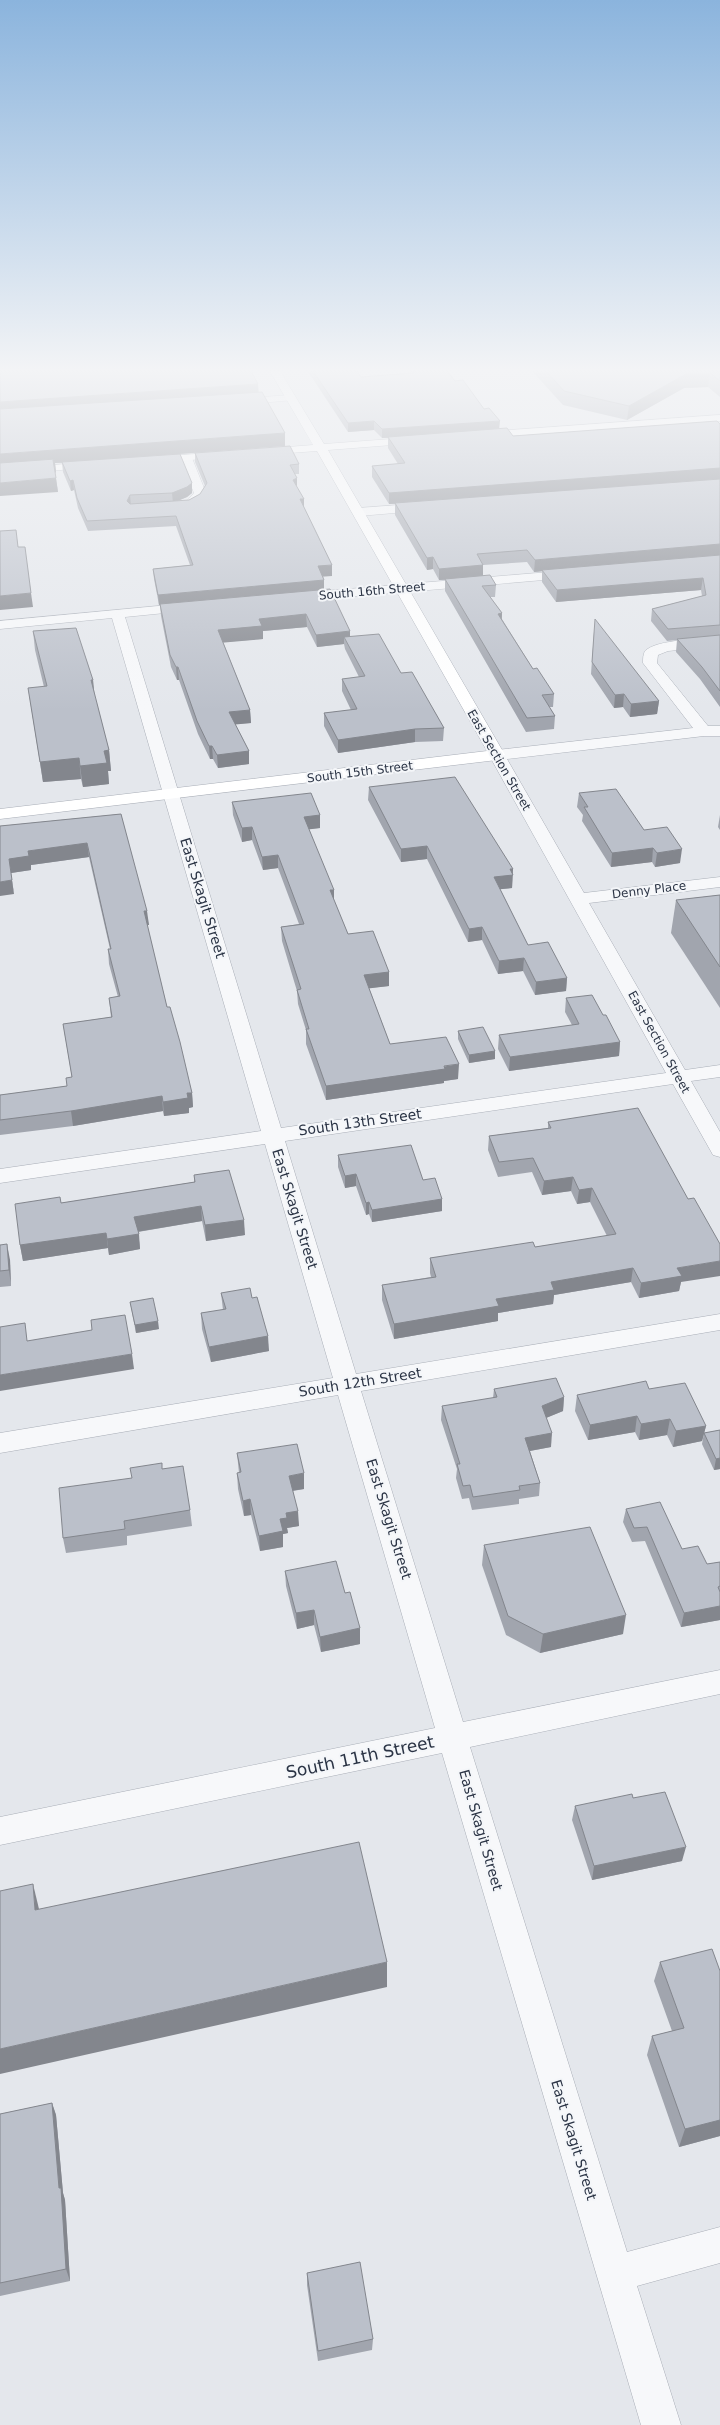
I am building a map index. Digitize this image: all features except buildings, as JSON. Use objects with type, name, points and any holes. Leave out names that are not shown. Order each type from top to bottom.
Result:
[{"type":"street","points":[[164,508],[186,506],[195,500],[200,492],[197,484]]},
{"type":"street","name":"East Section Street","points":[[342,484],[579,899],[720,1150]]},
{"type":"street","points":[[186,506],[192,519]]},
{"type":"street","points":[[359,512],[434,506]]},
{"type":"street","name":"South 16th Street","points":[[292,598],[583,573]]},
{"type":"street","points":[[0,624],[204,606]]},
{"type":"street","name":"East Skagit Street","points":[[117,613],[661,2425]]},
{"type":"street","points":[[704,731],[650,663],[651,653],[665,647],[720,642]]},
{"type":"street","name":"South 15th Street","points":[[0,814],[704,731],[720,732]]},
{"type":"street","name":"Denny Place","points":[[579,899],[720,882]]},
{"type":"street","name":"South 13th Street","points":[[0,1176],[720,1071]]},
{"type":"street","name":"South 12th Street","points":[[0,1443],[720,1322]]},
{"type":"street","name":"South 11th Street","points":[[0,1831],[720,1682]]},
{"type":"street","points":[[615,2274],[720,2245]]}]
